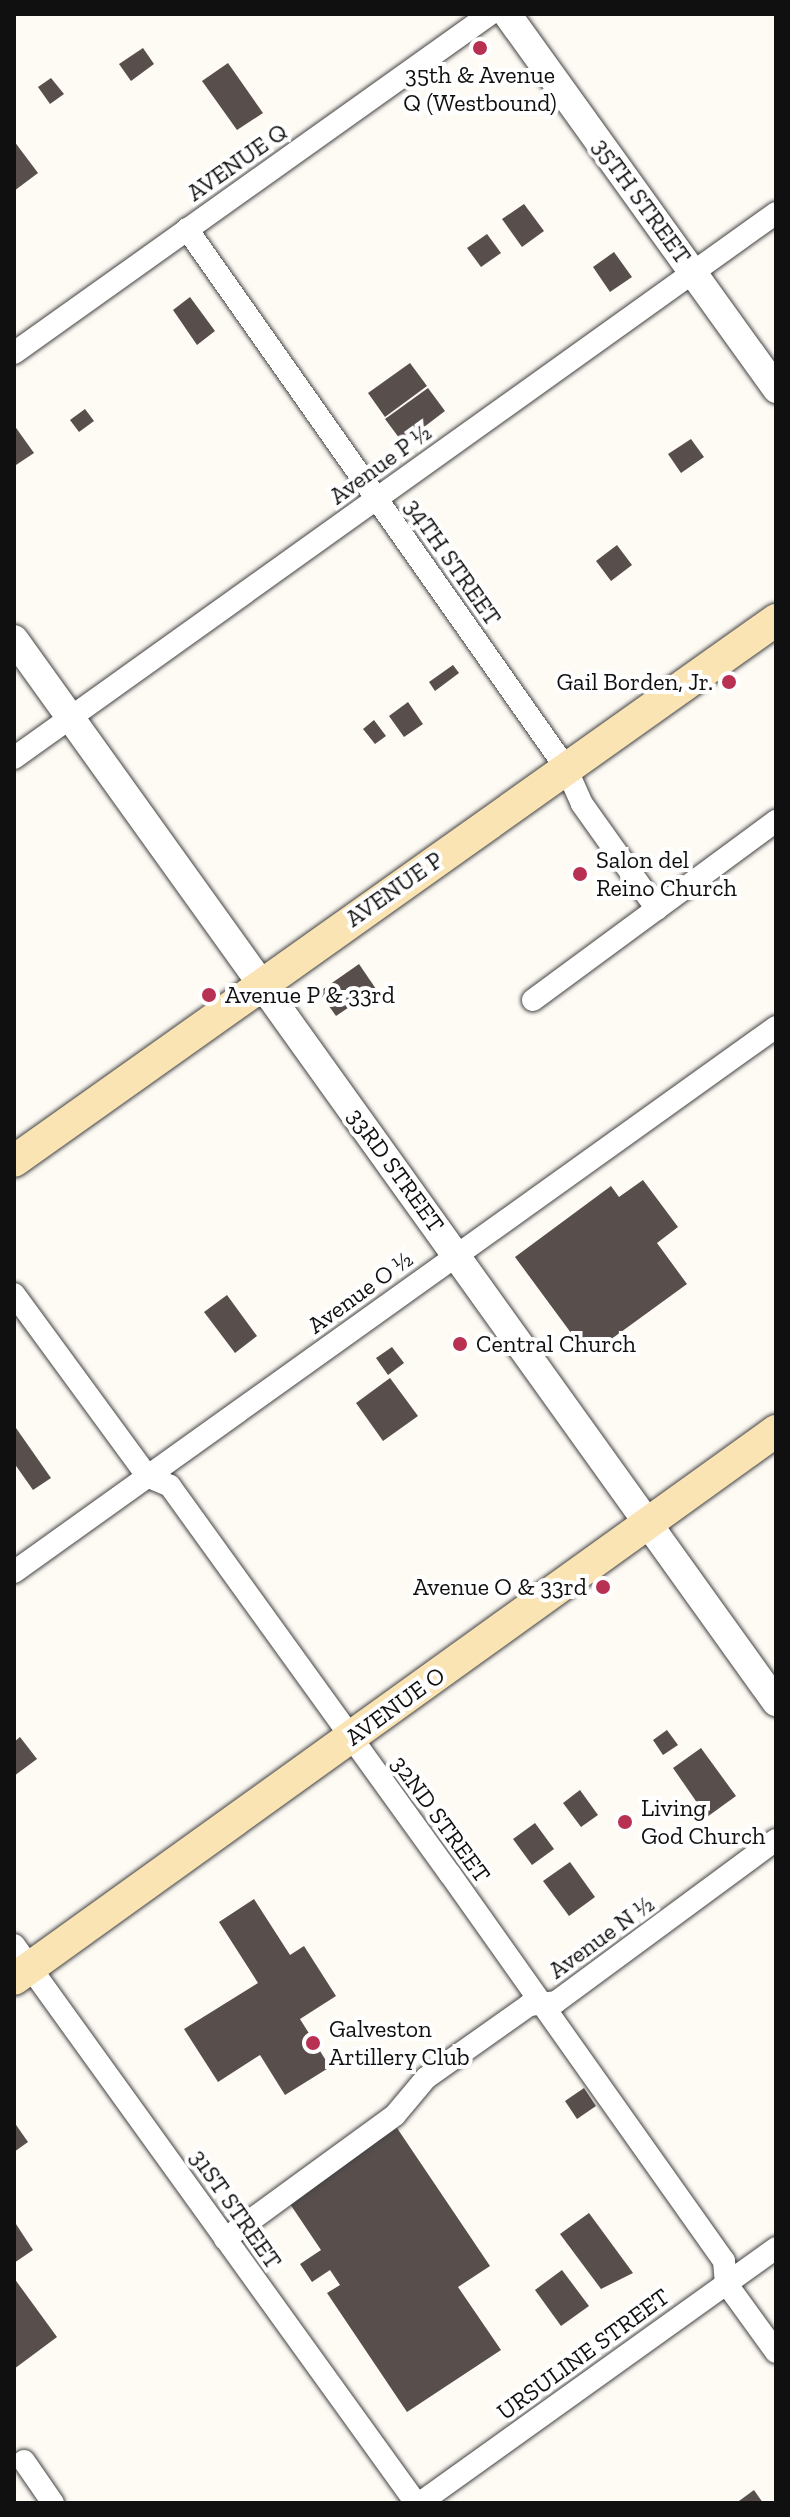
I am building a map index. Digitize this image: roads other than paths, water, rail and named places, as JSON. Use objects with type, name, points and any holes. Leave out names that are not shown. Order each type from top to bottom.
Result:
[{"type":"main road","name":"AVENUE P","points":[[14,1161],[260,982],[776,620]]},
{"type":"main road","name":"AVENUE O","points":[[19,1964],[351,1738],[776,1431]]},
{"type":"street","name":"AVENUE Q","points":[[14,353],[490,14]]},
{"type":"street","name":"35TH STREET","points":[[507,14],[776,389]]},
{"type":"street","name":"Avenue P ½","points":[[14,758],[776,213]]},
{"type":"street","name":"34TH STREET","points":[[187,229],[566,768],[582,804],[657,909]]},
{"type":"street","name":"33RD STREET","points":[[14,639],[776,1702]]},
{"type":"street","points":[[533,1000],[776,821]]},
{"type":"street","name":"Avenue O ½","points":[[14,1572],[776,1027]]},
{"type":"street","name":"32ND STREET","points":[[14,1294],[147,1476],[170,1486],[724,2261],[726,2283],[776,2352]]},
{"type":"street","name":"Avenue N ½","points":[[225,2239],[395,2115],[426,2078],[529,2005],[556,2002],[776,1840]]},
{"type":"street","name":"31ST STREET","points":[[19,1964],[418,2503]]},
{"type":"street","name":"URSULINE STREET","points":[[418,2503],[776,2248]]},
{"type":"street","points":[[24,2461],[53,2503]]},
{"type":"place","name":"35th & Avenue Q (Westbound)","points":[[480,48]]},
{"type":"place","name":"Gail Borden, Jr.","points":[[729,682]]},
{"type":"place","name":"Salon del Reino Church","points":[[580,874]]},
{"type":"place","name":"Avenue P & 33rd","points":[[209,995]]},
{"type":"place","name":"Central Church","points":[[460,1344]]},
{"type":"place","name":"Avenue O & 33rd","points":[[603,1587]]},
{"type":"place","name":"Living God Church","points":[[625,1822]]},
{"type":"place","name":"Galveston Artillery Club","points":[[313,2043]]}]
